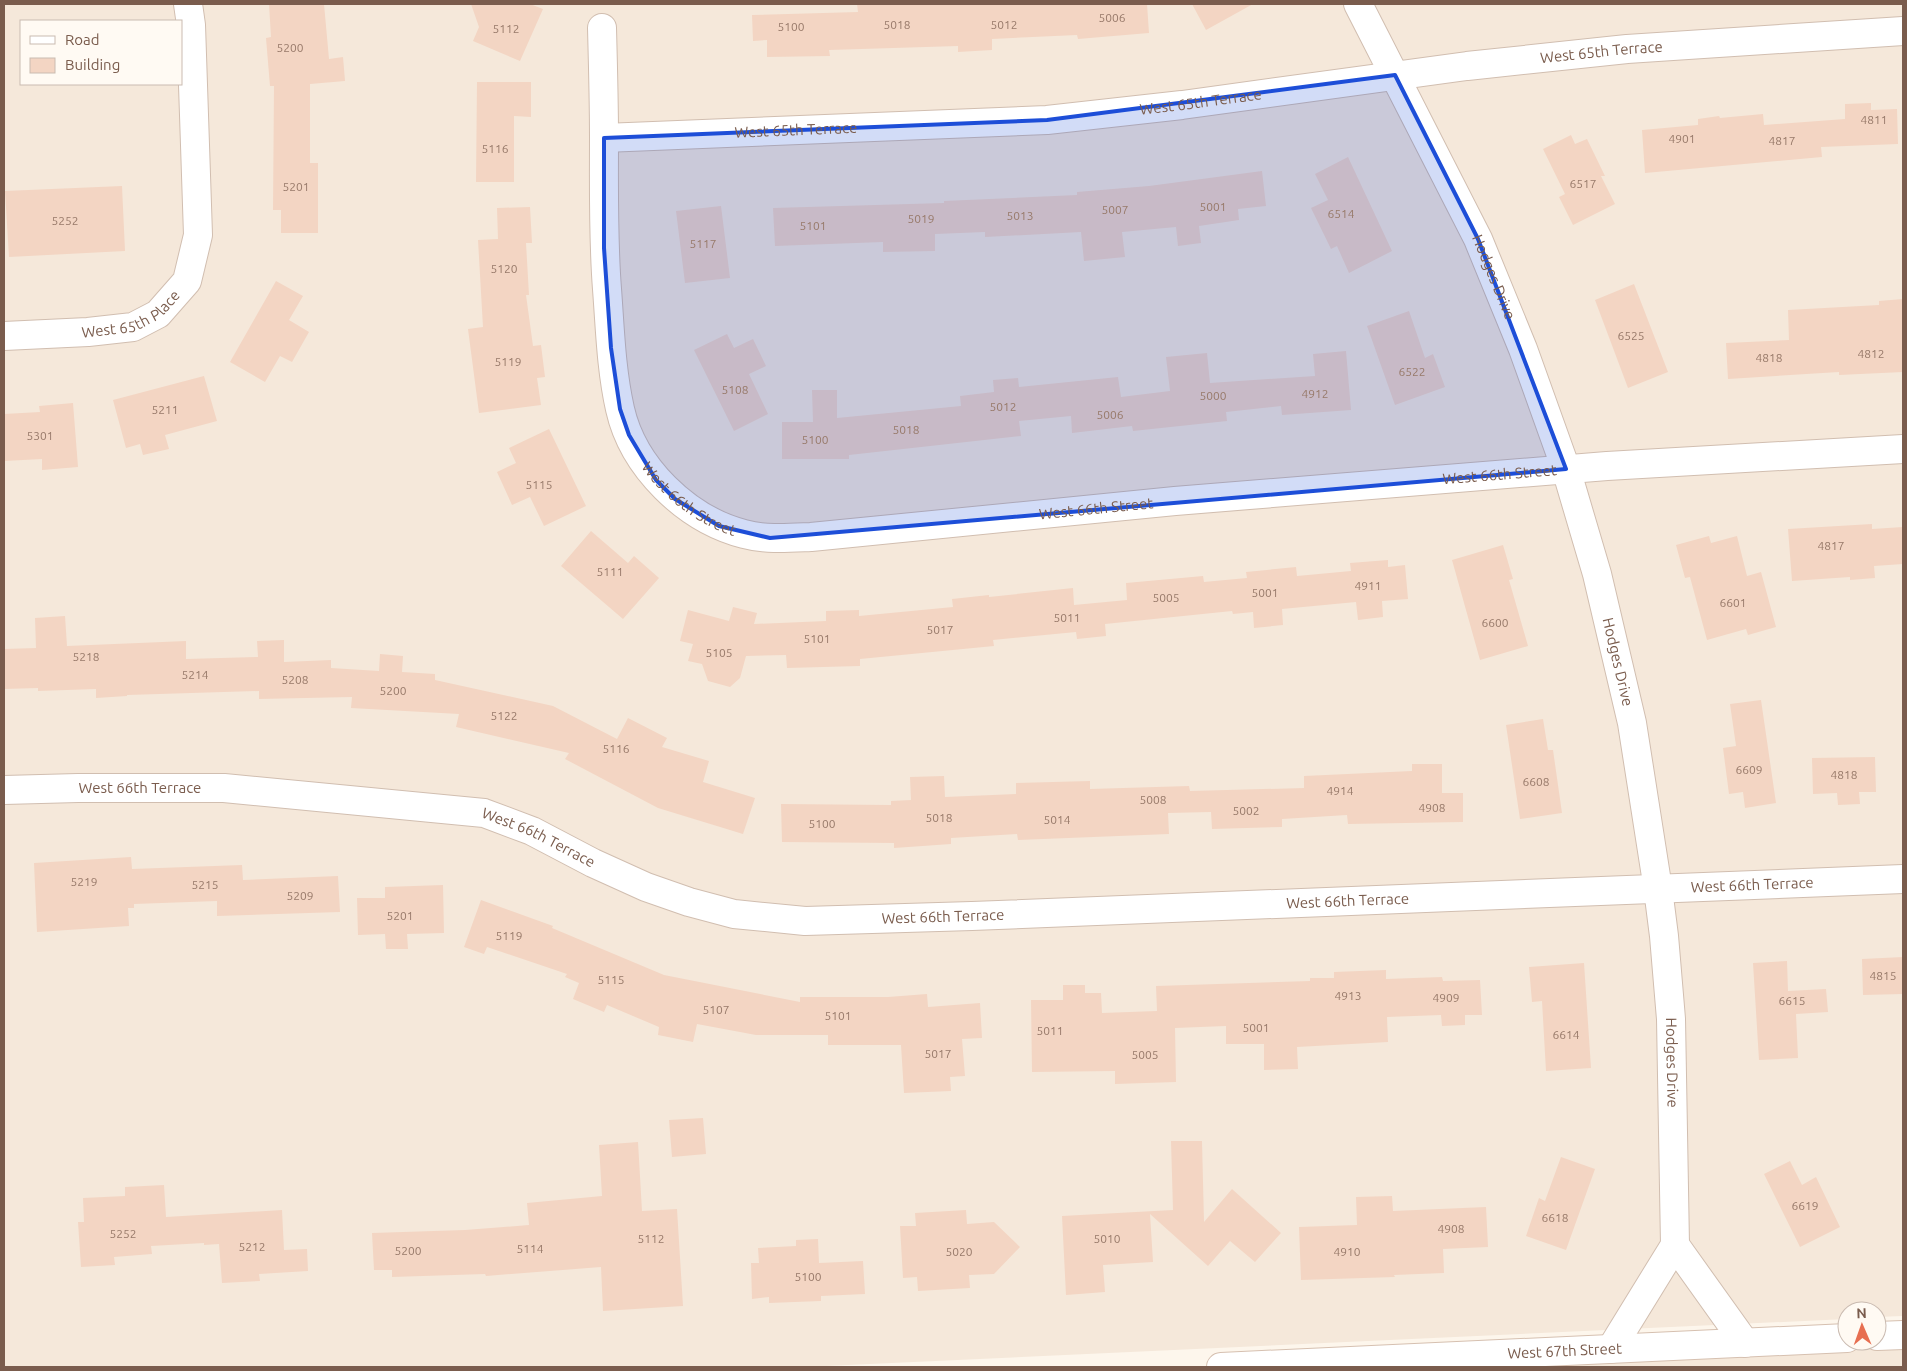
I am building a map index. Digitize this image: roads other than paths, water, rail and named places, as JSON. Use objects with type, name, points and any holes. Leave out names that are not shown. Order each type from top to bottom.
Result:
[{"type":"street","name":"West 65th Place","points":[[4,336],[88,332],[132,327],[158,314],[187,281],[198,236],[192,25],[188,4]]},
{"type":"street","name":"Hodges Drive","points":[[1358,4],[1396,75],[1478,239],[1523,350],[1566,469],[1597,574],[1632,723],[1664,936],[1672,1019],[1675,1245]]},
{"type":"street","points":[[602,28],[604,138]]},
{"type":"street","name":"West 65th Terrace","points":[[604,138],[1047,120],[1182,105],[1467,66],[1627,48],[1903,31]]},
{"type":"street","name":"West 66th Street","points":[[604,138],[604,248],[611,348],[620,409],[629,435],[641,458],[656,480],[675,498],[720,526],[744,534],[770,538],[811,537],[1175,502],[1566,469],[1903,449]]},
{"type":"street","name":"West 66th Terrace","points":[[4,790],[224,788],[484,813],[532,831],[592,863],[646,887],[689,902],[734,914],[805,921],[1903,879]]},
{"type":"street","points":[[1611,1349],[1675,1245],[1745,1342]]},
{"type":"street","points":[[1887,1336],[1903,1335]]},
{"type":"street","name":"West 67th Street","points":[[1221,1367],[1837,1338]]}]
